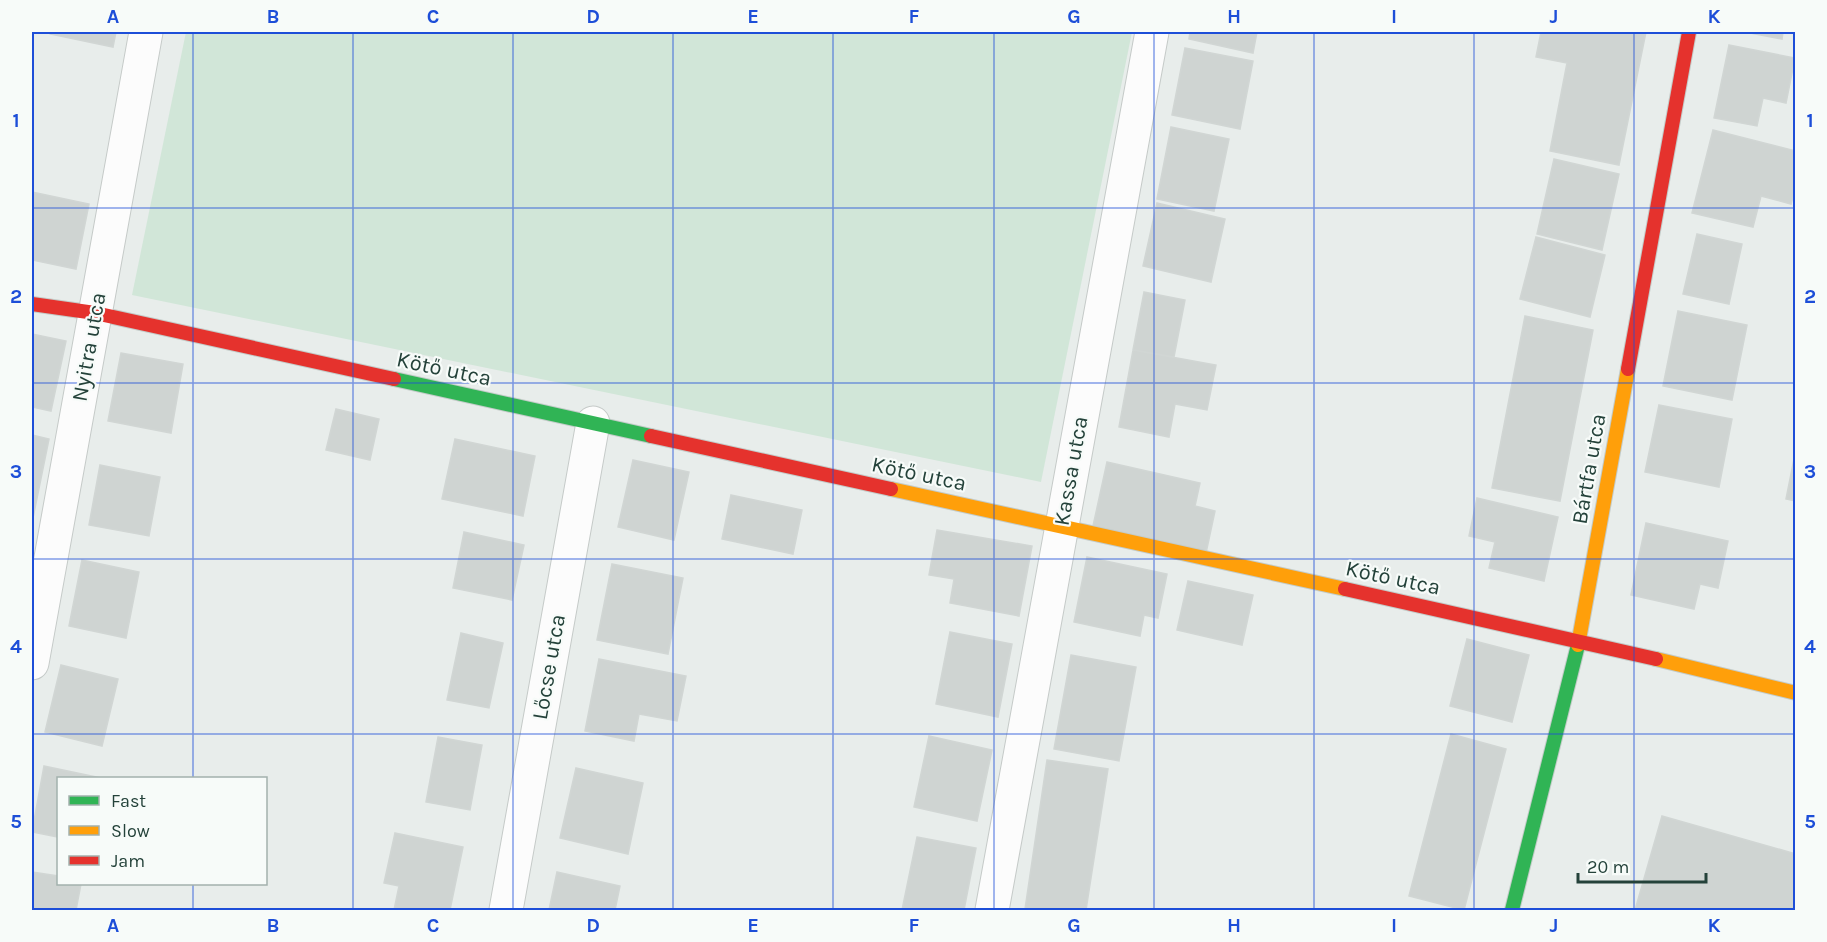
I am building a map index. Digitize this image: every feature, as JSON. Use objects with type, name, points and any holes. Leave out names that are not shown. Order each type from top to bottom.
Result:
[{"type":"street","name":"Nyitra utca","points":[[32,663],[147,32]]},
{"type":"street","name":"Kassa utca","points":[[992,910],[1152,32]]},
{"type":"street","name":"Bártfa utca","points":[[1512,910],[1579,641],[1689,32]]},
{"type":"street","name":"Kötő utca","points":[[32,304],[95,313],[1061,526],[1579,641],[1796,693]]},
{"type":"street","name":"Lőcse utca","points":[[506,910],[593,423]]},
{"type":"green space","points":[[186,32],[1132,32],[1041,482],[132,295]]},
{"type":"building","points":[[50,32],[116,32],[113,47],[50,34]]},
{"type":"building","points":[[1190,32],[1257,32],[1253,53],[1189,39]]},
{"type":"building","points":[[1541,32],[1646,32],[1619,165],[1550,151],[1567,63],[1536,57]]},
{"type":"building","points":[[1745,32],[1783,32],[1782,39]]},
{"type":"building","points":[[1729,45],[1795,58],[1786,103],[1763,98],[1757,126],[1714,118]]},
{"type":"building","points":[[1185,48],[1253,61],[1240,129],[1172,115]]},
{"type":"building","points":[[1171,127],[1229,139],[1214,211],[1157,199]]},
{"type":"building","points":[[1713,130],[1796,151],[1796,187],[1791,204],[1761,196],[1753,227],[1692,213]]},
{"type":"building","points":[[1554,159],[1619,174],[1602,250],[1537,234]]},
{"type":"building","points":[[32,192],[89,204],[76,269],[32,260]]},
{"type":"building","points":[[1157,203],[1225,219],[1211,282],[1143,266]]},
{"type":"building","points":[[1697,234],[1742,244],[1729,304],[1683,294]]},
{"type":"building","points":[[1536,237],[1605,255],[1590,317],[1520,299]]},
{"type":"building","points":[[1144,292],[1185,300],[1174,357],[1133,350]]},
{"type":"building","points":[[1678,311],[1747,325],[1732,400],[1663,386]]},
{"type":"building","points":[[1525,316],[1593,330],[1560,501],[1492,488]]},
{"type":"building","points":[[32,334],[66,341],[51,411],[32,407]]},
{"type":"building","points":[[1133,350],[1216,365],[1207,410],[1175,404],[1169,437],[1119,427]]},
{"type":"building","points":[[121,353],[183,364],[171,433],[108,421]]},
{"type":"building","points":[[1659,405],[1732,419],[1719,487],[1645,472]]},
{"type":"building","points":[[336,409],[379,419],[370,460],[326,450]]},
{"type":"building","points":[[32,435],[49,439],[33,518],[32,518]]},
{"type":"building","points":[[455,439],[535,456],[523,516],[442,499]]},
{"type":"building","points":[[1796,449],[1796,501],[1786,499]]},
{"type":"building","points":[[633,460],[689,472],[674,540],[618,527]]},
{"type":"building","points":[[1107,462],[1200,483],[1195,506],[1215,511],[1206,553],[1093,526]]},
{"type":"building","points":[[100,465],[160,477],[149,536],[89,525]]},
{"type":"building","points":[[731,495],[802,510],[793,554],[722,539]]},
{"type":"building","points":[[1477,498],[1558,517],[1544,581],[1489,568],[1495,542],[1469,536]]},
{"type":"building","points":[[1646,523],[1728,541],[1718,588],[1700,584],[1694,609],[1631,595]]},
{"type":"building","points":[[937,530],[1032,546],[1019,616],[950,603],[954,579],[929,575]]},
{"type":"building","points":[[464,532],[524,545],[512,600],[453,588]]},
{"type":"building","points":[[1087,557],[1167,574],[1158,618],[1144,615],[1140,636],[1074,622]]},
{"type":"building","points":[[82,560],[139,572],[126,638],[69,626]]},
{"type":"building","points":[[612,564],[683,578],[668,654],[597,640]]},
{"type":"building","points":[[1188,581],[1253,595],[1242,645],[1177,630]]},
{"type":"building","points":[[950,632],[1012,644],[998,717],[936,704]]},
{"type":"building","points":[[461,633],[503,643],[489,708],[447,700]]},
{"type":"building","points":[[1467,639],[1529,655],[1512,722],[1450,706]]},
{"type":"building","points":[[1071,655],[1136,667],[1119,761],[1054,749]]},
{"type":"building","points":[[599,659],[686,676],[677,721],[639,714],[634,741],[585,731]]},
{"type":"building","points":[[61,665],[118,679],[102,746],[45,732]]},
{"type":"building","points":[[1451,734],[1506,749],[1464,910],[1409,896]]},
{"type":"building","points":[[929,736],[992,750],[977,821],[914,807]]},
{"type":"building","points":[[438,737],[482,745],[470,810],[426,802]]},
{"type":"building","points":[[1047,760],[1108,769],[1086,910],[1025,909]]},
{"type":"building","points":[[44,766],[96,777],[57,777],[57,837],[32,832]]},
{"type":"building","points":[[576,768],[643,783],[628,854],[560,838]]},
{"type":"building","points":[[1662,816],[1796,854],[1796,910],[1635,910]]},
{"type":"building","points":[[395,833],[463,847],[450,910],[394,910],[399,886],[384,883]]},
{"type":"building","points":[[917,837],[976,848],[964,910],[902,910]]},
{"type":"building","points":[[32,872],[57,876],[57,885],[81,885],[76,910],[32,910]]},
{"type":"building","points":[[557,872],[620,886],[615,910],[549,910]]},
{"type":"traffic: fast","points":[[394,379],[651,436]]},
{"type":"traffic: fast","points":[[1512,910],[1578,645]]},
{"type":"traffic: slow","points":[[1578,645],[1628,369]]},
{"type":"traffic: slow","points":[[891,489],[1345,589]]},
{"type":"traffic: slow","points":[[1656,659],[1796,693]]},
{"type":"traffic: jam","points":[[1628,369],[1689,32]]},
{"type":"traffic: jam","points":[[32,304],[95,313],[394,379]]},
{"type":"traffic: jam","points":[[651,436],[891,489]]},
{"type":"traffic: jam","points":[[1345,589],[1656,659]]}]
